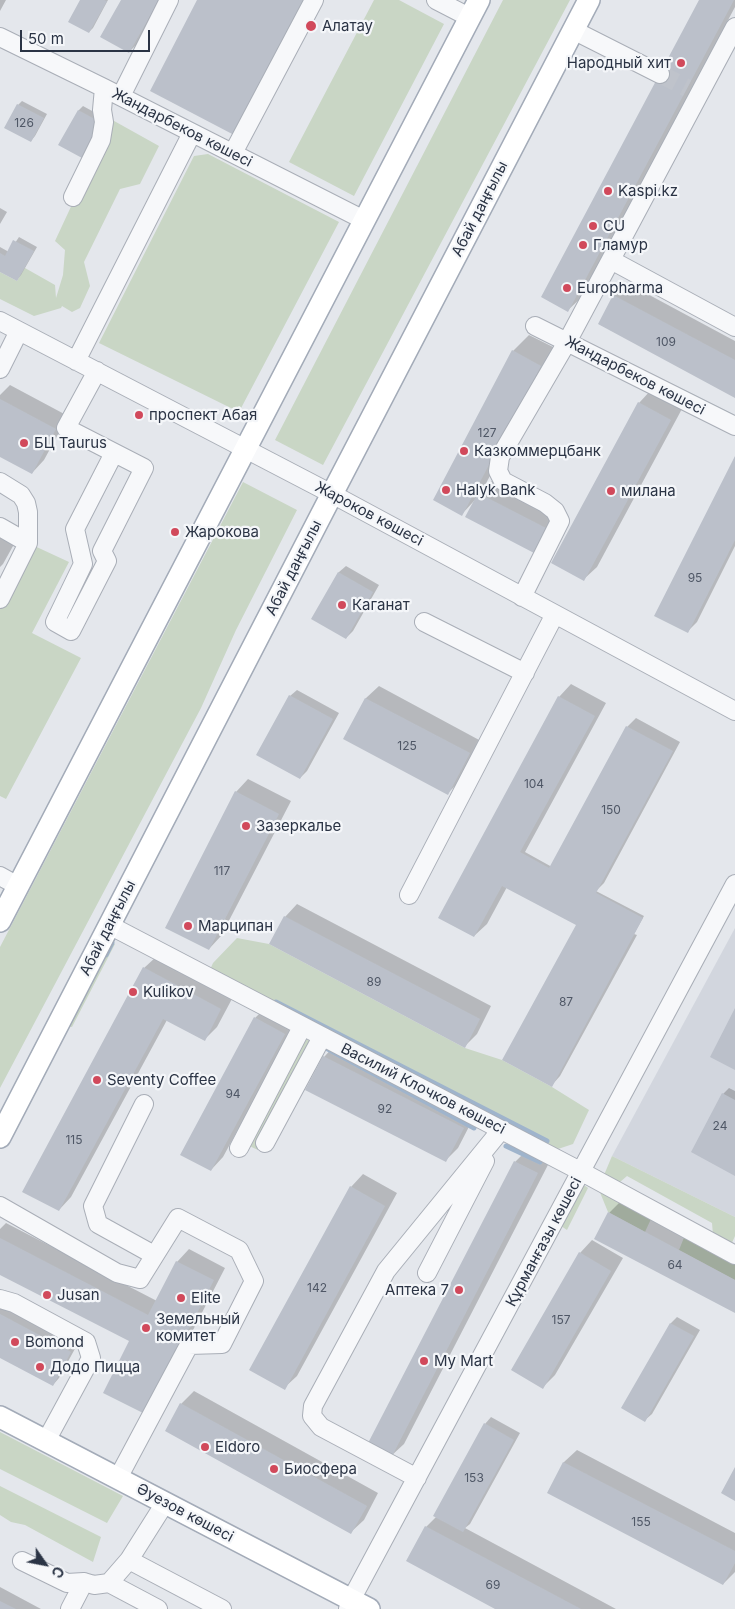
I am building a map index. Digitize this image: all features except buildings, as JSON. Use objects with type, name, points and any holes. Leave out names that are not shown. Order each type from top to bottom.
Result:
[{"type":"main road","name":"Абай даңғылы","points":[[0,1137],[589,0]]},
{"type":"main road","points":[[0,921],[9,881],[245,449],[474,9]]},
{"type":"main road","name":"Әуезов көшесі","points":[[0,1416],[165,1502],[356,1606]]},
{"type":"street","points":[[121,96],[169,0]]},
{"type":"street","points":[[233,153],[314,0]]},
{"type":"street","points":[[436,0],[474,9]]},
{"type":"street","points":[[522,597],[560,521],[555,511],[545,503],[503,481],[498,471],[500,456],[567,342],[689,114],[693,91],[735,27]]},
{"type":"street","points":[[573,30],[660,74]]},
{"type":"street","name":"Жандарбеков көшесі","points":[[0,37],[121,96],[364,220]]},
{"type":"street","points":[[73,197],[102,140],[104,88]]},
{"type":"street","points":[[76,361],[192,133]]},
{"type":"street","points":[[611,260],[735,326]]},
{"type":"street","name":"Жароков көшесі","points":[[0,321],[332,494],[735,711]]},
{"type":"street","name":"Жандарбеков көшесі","points":[[535,326],[735,426]]},
{"type":"street","points":[[0,369],[20,331]]},
{"type":"street","points":[[97,371],[66,428],[144,468],[102,550],[106,561],[71,631],[55,622],[83,564],[75,529],[114,453]]},
{"type":"street","points":[[0,482],[21,495],[26,503],[28,512],[28,543],[0,599]]},
{"type":"street","points":[[0,527],[28,543]]},
{"type":"street","points":[[409,895],[555,614]]},
{"type":"street","points":[[424,622],[525,672]]},
{"type":"street","name":"Құрманғазы көшесі","points":[[356,1606],[417,1478],[735,884]]},
{"type":"street","name":"Василий Клочков көшесі","points":[[109,926],[582,1172],[735,1254]]},
{"type":"street","points":[[239,1148],[302,1027]]},
{"type":"street","points":[[265,1143],[322,1037]]},
{"type":"street","points":[[144,1104],[93,1206],[98,1224],[154,1255]]},
{"type":"street","points":[[427,1273],[501,1130]]},
{"type":"street","points":[[417,1478],[321,1427],[312,1416],[314,1406],[386,1271],[501,1130]]},
{"type":"street","points":[[0,1206],[117,1273],[140,1279],[178,1218],[239,1250],[254,1281],[222,1344],[189,1345],[118,1478]]},
{"type":"street","points":[[0,1298],[14,1303],[86,1342],[91,1358],[46,1441]]},
{"type":"street","points":[[109,1583],[129,1560],[165,1502]]},
{"type":"street","points":[[22,1560],[67,1583],[84,1582],[94,1585],[109,1583],[158,1609]]},
{"type":"street","points":[[129,1560],[222,1609]]},
{"type":"street","points":[[70,1609],[84,1582]]},
{"type":"shaded area","points":[[735,928],[735,1217],[612,1156]]},
{"type":"green space","points":[[374,0],[399,0],[444,24],[354,196],[289,162]]},
{"type":"green space","points":[[503,0],[570,0],[323,465],[275,440]]},
{"type":"green space","points":[[107,117],[159,146],[140,184],[120,189],[84,262],[90,286],[80,308],[72,312],[62,306],[61,308],[34,316],[0,299],[0,272],[17,281],[25,268],[55,285],[56,298],[63,275],[65,250],[55,241],[109,125]]},
{"type":"green space","points":[[208,154],[339,222],[239,412],[99,343],[194,156]]},
{"type":"green space","points":[[243,482],[297,510],[236,630],[201,708],[0,1088],[0,947]]},
{"type":"green space","points":[[28,543],[69,562],[32,633],[81,658],[6,799],[0,796],[0,598]]},
{"type":"green space","points":[[237,938],[269,944],[465,1048],[502,1060],[552,1087],[589,1110],[573,1144],[558,1149],[209,972],[213,963]]},
{"type":"green space","points":[[102,940],[115,944],[72,1027],[58,1024]]},
{"type":"green space","points":[[303,1037],[311,1042],[312,1045],[258,1150],[245,1144]]},
{"type":"green space","points":[[612,1156],[735,1217],[735,1236],[731,1245],[713,1235],[712,1223],[627,1176],[620,1182],[604,1175]]},
{"type":"green space","points":[[577,1180],[588,1188],[567,1230],[555,1222]]},
{"type":"green space","points":[[599,1190],[651,1219],[645,1232],[608,1212]]},
{"type":"green space","points":[[685,1235],[735,1262],[735,1280],[679,1250]]},
{"type":"green space","points":[[0,1432],[123,1496],[107,1523],[0,1469]]},
{"type":"green space","points":[[0,1486],[101,1537],[93,1562],[25,1525],[11,1522],[0,1515]]},
{"type":"waterway","points":[[106,955],[112,943]]},
{"type":"waterway","points":[[276,1002],[547,1141]]},
{"type":"waterway","points":[[326,1048],[474,1128]]},
{"type":"waterway","points":[[506,1146],[540,1162]]},
{"type":"tunnel","points":[[660,74],[687,88]]},
{"type":"place","name":"Алатау","points":[[311,26]]},
{"type":"place","name":"Народный хит","points":[[681,63]]},
{"type":"place","name":"Kaspi.kz","points":[[608,191]]},
{"type":"place","name":"CU","points":[[593,226]]},
{"type":"place","name":"Гламур","points":[[583,245]]},
{"type":"place","name":"Europharma","points":[[567,288]]},
{"type":"place","name":"проспект Абая","points":[[139,415]]},
{"type":"place","name":"БЦ Taurus","points":[[24,443]]},
{"type":"place","name":"Казкоммерцбанк","points":[[464,451]]},
{"type":"place","name":"Halyk Bank","points":[[446,490]]},
{"type":"place","name":"милана","points":[[611,491]]},
{"type":"place","name":"Жарокова","points":[[175,532]]},
{"type":"place","name":"Каганат","points":[[342,605]]},
{"type":"place","name":"Зазеркалье","points":[[246,826]]},
{"type":"place","name":"Марципан","points":[[188,926]]},
{"type":"place","name":"Kulikov","points":[[133,992]]},
{"type":"place","name":"Seventy Coffee","points":[[97,1080]]},
{"type":"place","name":"Аптека 7","points":[[459,1290]]},
{"type":"place","name":"Jusan","points":[[47,1295]]},
{"type":"place","name":"Elite","points":[[181,1298]]},
{"type":"place","name":"Земельный комитет","points":[[146,1328]]},
{"type":"place","name":"Bomond","points":[[15,1342]]},
{"type":"place","name":"My Mart","points":[[424,1361]]},
{"type":"place","name":"Додо Пицца","points":[[40,1367]]},
{"type":"place","name":"Eldoro","points":[[205,1447]]},
{"type":"place","name":"Биосфера","points":[[274,1469]]}]
